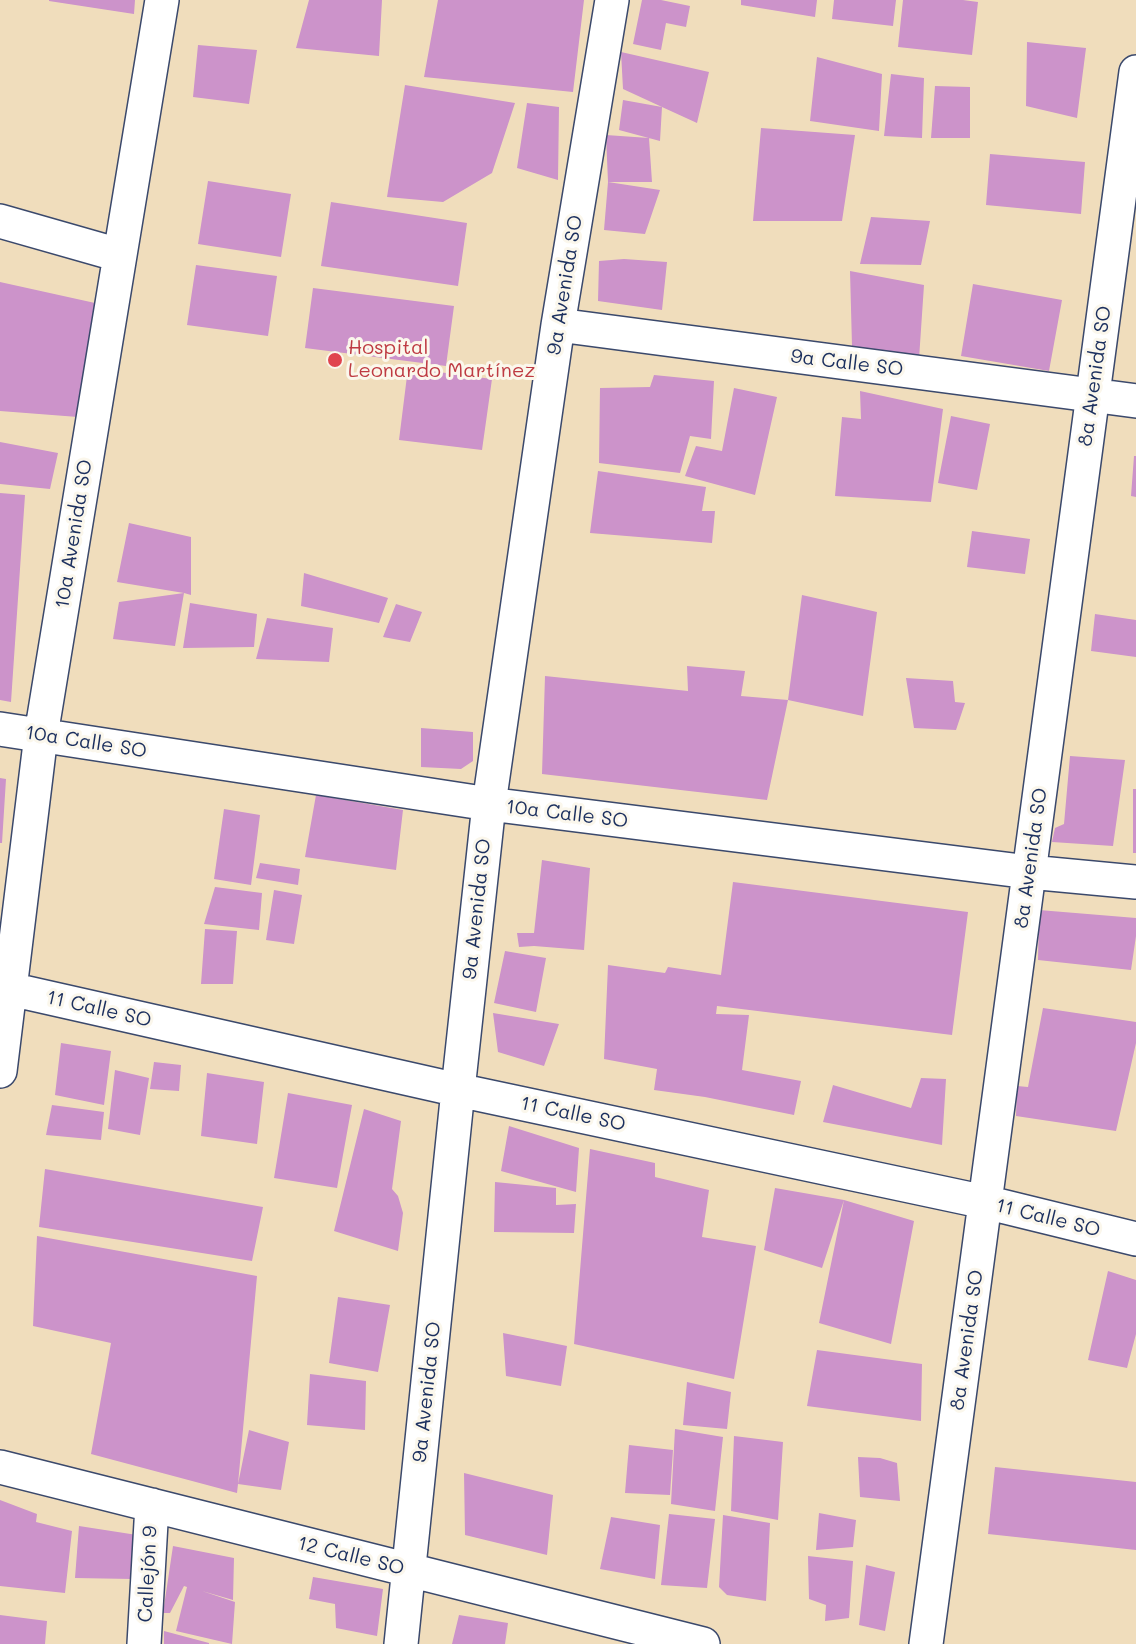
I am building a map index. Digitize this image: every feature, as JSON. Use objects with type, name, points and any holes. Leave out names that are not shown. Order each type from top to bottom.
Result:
[{"type":"street","name":"10a Avenida SO","points":[[0,1071],[42,735],[162,0]]},
{"type":"street","name":"9a Avenida SO","points":[[401,1644],[489,804],[558,325],[612,0]]},
{"type":"street","name":"8a Avenida SO","points":[[926,1644],[1136,72]]},
{"type":"street","points":[[0,221],[119,255]]},
{"type":"street","name":"9a Calle SO","points":[[558,325],[1136,401]]},
{"type":"street","name":"10a Calle SO","points":[[0,729],[489,804],[1029,872],[1136,882]]},
{"type":"street","name":"11 Calle SO","points":[[10,989],[458,1090],[985,1202],[1136,1239]]},
{"type":"street","name":"12 Calle SO","points":[[0,1467],[703,1644]]},
{"type":"street","name":"Callejón 9","points":[[144,1644],[152,1505]]},
{"type":"building","points":[[135,0],[134,14],[49,1]]},
{"type":"building","points":[[309,0],[382,0],[379,56],[296,48]]},
{"type":"building","points":[[438,0],[584,0],[573,92],[424,77]]},
{"type":"building","points":[[642,0],[661,0],[690,6],[686,27],[666,23],[661,50],[633,44]]},
{"type":"building","points":[[741,0],[817,0],[815,17],[741,5]]},
{"type":"building","points":[[834,0],[896,0],[893,26],[832,19]]},
{"type":"building","points":[[903,0],[978,2],[972,55],[898,47]]},
{"type":"building","points":[[1027,42],[1086,48],[1077,118],[1026,106]]},
{"type":"building","points":[[198,45],[257,50],[249,104],[193,97]]},
{"type":"building","points":[[621,52],[709,72],[697,123],[623,89]]},
{"type":"building","points":[[817,57],[882,74],[879,131],[810,121]]},
{"type":"building","points":[[891,74],[924,78],[922,138],[884,136]]},
{"type":"building","points":[[405,85],[515,103],[492,173],[443,202],[387,197]]},
{"type":"building","points":[[935,86],[970,87],[970,138],[931,138]]},
{"type":"building","points":[[623,100],[662,107],[660,141],[619,130]]},
{"type":"building","points":[[527,103],[559,107],[558,180],[517,168]]},
{"type":"building","points":[[761,128],[855,135],[842,221],[753,221]]},
{"type":"building","points":[[606,135],[649,138],[652,182],[608,182]]},
{"type":"building","points":[[990,154],[1085,162],[1081,214],[986,205]]},
{"type":"building","points":[[208,181],[291,194],[281,257],[198,244]]},
{"type":"building","points":[[608,182],[660,190],[645,234],[604,230]]},
{"type":"building","points":[[331,202],[467,223],[458,286],[321,266]]},
{"type":"building","points":[[871,217],[930,221],[921,265],[860,264]]},
{"type":"building","points":[[624,259],[667,262],[662,310],[598,301],[599,261]]},
{"type":"building","points":[[196,265],[277,276],[268,336],[187,325]]},
{"type":"building","points":[[850,271],[924,285],[919,359],[852,346]]},
{"type":"building","points":[[0,282],[95,303],[78,417],[0,411]]},
{"type":"building","points":[[973,284],[1062,300],[1049,371],[961,356]]},
{"type":"building","points":[[313,288],[454,306],[446,366],[305,348]]},
{"type":"building","points":[[408,368],[492,379],[482,450],[399,440]]},
{"type":"building","points":[[654,375],[714,381],[711,439],[690,436],[680,473],[599,463],[600,388],[650,387]]},
{"type":"building","points":[[734,388],[777,397],[755,495],[685,476],[696,446],[722,451]]},
{"type":"building","points":[[860,391],[943,409],[931,502],[835,496],[842,417],[861,419]]},
{"type":"building","points":[[951,416],[990,424],[977,490],[938,483]]},
{"type":"building","points":[[0,442],[58,453],[50,489],[0,484]]},
{"type":"building","points":[[1134,456],[1136,456],[1136,497],[1131,496]]},
{"type":"building","points":[[598,471],[706,487],[702,511],[715,511],[712,543],[590,533]]},
{"type":"building","points":[[0,493],[25,495],[11,702],[0,700]]},
{"type":"building","points":[[129,523],[191,537],[191,595],[117,582]]},
{"type":"building","points":[[972,531],[1030,539],[1025,574],[967,567]]},
{"type":"building","points":[[304,573],[388,598],[379,623],[301,606]]},
{"type":"building","points":[[184,593],[175,646],[113,639],[119,602]]},
{"type":"building","points":[[802,595],[877,612],[863,716],[788,700]]},
{"type":"building","points":[[190,603],[257,614],[254,647],[183,648]]},
{"type":"building","points":[[396,604],[422,612],[410,642],[383,637]]},
{"type":"building","points":[[1095,614],[1136,620],[1136,657],[1091,651]]},
{"type":"building","points":[[267,618],[333,628],[329,662],[256,659]]},
{"type":"building","points":[[687,666],[745,671],[741,696],[788,700],[767,800],[542,774],[545,676],[688,691]]},
{"type":"building","points":[[906,678],[953,681],[955,702],[965,703],[956,730],[914,728]]},
{"type":"building","points":[[421,728],[473,732],[473,761],[461,769],[421,767]]},
{"type":"building","points":[[1070,756],[1125,760],[1113,846],[1052,842],[1055,828],[1064,824]]},
{"type":"building","points":[[0,778],[6,779],[2,843],[0,843]]},
{"type":"building","points":[[1133,789],[1136,789],[1136,853],[1133,853]]},
{"type":"building","points":[[316,795],[403,810],[396,870],[305,857]]},
{"type":"building","points":[[224,809],[260,815],[251,885],[214,879]]},
{"type":"building","points":[[542,860],[590,868],[584,950],[519,947],[517,933],[534,933]]},
{"type":"building","points":[[260,863],[300,869],[298,885],[256,878]]},
{"type":"building","points":[[733,882],[968,912],[952,1035],[717,1006],[716,1014],[749,1015],[742,1070],[801,1081],[794,1115],[705,1097],[654,1090],[657,1069],[604,1059],[608,965],[665,973],[668,967],[721,975]]},
{"type":"building","points":[[215,887],[262,893],[259,930],[204,924]]},
{"type":"building","points":[[274,890],[302,895],[294,944],[266,940]]},
{"type":"building","points":[[1039,910],[1136,918],[1131,970],[1038,960]]},
{"type":"building","points":[[205,929],[237,931],[233,984],[201,984]]},
{"type":"building","points":[[505,951],[546,958],[536,1012],[494,1003]]},
{"type":"building","points":[[1043,1008],[1136,1022],[1136,1043],[1116,1131],[1016,1116],[1017,1086],[1028,1087]]},
{"type":"building","points":[[493,1013],[559,1024],[544,1066],[498,1052]]},
{"type":"building","points":[[61,1043],[111,1051],[104,1105],[55,1095]]},
{"type":"building","points":[[154,1062],[181,1065],[179,1091],[150,1089]]},
{"type":"building","points":[[115,1070],[149,1078],[140,1135],[108,1129]]},
{"type":"building","points":[[207,1073],[264,1082],[257,1144],[201,1136]]},
{"type":"building","points":[[921,1078],[946,1079],[942,1145],[823,1122],[833,1085],[911,1108]]},
{"type":"building","points":[[288,1093],[352,1105],[337,1188],[274,1178]]},
{"type":"building","points":[[52,1105],[104,1112],[101,1140],[46,1135]]},
{"type":"building","points":[[364,1109],[401,1121],[392,1189],[398,1196],[403,1213],[398,1251],[334,1231]]},
{"type":"building","points":[[509,1126],[579,1148],[576,1192],[501,1171]]},
{"type":"building","points":[[590,1149],[655,1163],[655,1177],[709,1190],[702,1237],[756,1246],[734,1379],[574,1344]]},
{"type":"building","points":[[45,1169],[263,1207],[252,1261],[39,1227]]},
{"type":"building","points":[[495,1182],[556,1188],[556,1205],[576,1204],[574,1233],[494,1232]]},
{"type":"building","points":[[775,1188],[844,1200],[822,1268],[764,1250]]},
{"type":"building","points":[[844,1200],[914,1221],[891,1344],[819,1323]]},
{"type":"building","points":[[37,1236],[257,1276],[237,1493],[91,1454],[111,1343],[33,1326]]},
{"type":"building","points":[[1108,1271],[1136,1280],[1136,1334],[1127,1368],[1088,1360]]},
{"type":"building","points":[[338,1297],[390,1305],[378,1372],[329,1363]]},
{"type":"building","points":[[503,1333],[567,1346],[561,1386],[506,1376]]},
{"type":"building","points":[[817,1350],[922,1364],[921,1421],[807,1406]]},
{"type":"building","points":[[310,1374],[366,1381],[365,1430],[307,1425]]},
{"type":"building","points":[[687,1382],[731,1392],[727,1429],[683,1425]]},
{"type":"building","points":[[675,1429],[723,1437],[715,1511],[671,1504]]},
{"type":"building","points":[[249,1430],[289,1442],[281,1490],[238,1484]]},
{"type":"building","points":[[734,1436],[783,1442],[778,1520],[731,1511]]},
{"type":"building","points":[[629,1445],[673,1450],[670,1495],[625,1493]]},
{"type":"building","points":[[858,1457],[880,1458],[897,1463],[900,1501],[860,1497]]},
{"type":"building","points":[[995,1467],[1136,1482],[1136,1550],[988,1534]]},
{"type":"building","points":[[464,1473],[553,1495],[547,1555],[465,1535]]},
{"type":"building","points":[[0,1500],[37,1514],[36,1522],[72,1531],[65,1593],[0,1586]]},
{"type":"building","points":[[819,1513],[856,1520],[853,1547],[816,1550]]},
{"type":"building","points":[[669,1514],[715,1519],[707,1588],[661,1585]]},
{"type":"building","points":[[723,1515],[770,1523],[766,1601],[727,1595],[719,1587]]},
{"type":"building","points":[[611,1517],[660,1525],[655,1579],[600,1569]]},
{"type":"building","points":[[79,1526],[137,1535],[132,1579],[75,1578]]},
{"type":"building","points":[[173,1546],[234,1558],[233,1600],[202,1591],[235,1602],[232,1644],[176,1631],[187,1587],[184,1586],[170,1613],[163,1613]]},
{"type":"building","points":[[808,1556],[853,1561],[849,1618],[825,1621],[826,1605],[809,1599]]},
{"type":"building","points":[[866,1565],[895,1572],[885,1631],[859,1625]]},
{"type":"building","points":[[313,1577],[383,1589],[377,1636],[336,1628],[335,1604],[309,1599]]},
{"type":"building","points":[[0,1615],[47,1621],[45,1644],[0,1644]]},
{"type":"building","points":[[459,1615],[508,1623],[505,1644],[452,1644]]},
{"type":"building","points":[[164,1631],[209,1643],[209,1644],[164,1644]]},
{"type":"place","name":"Hospital Leonardo Martínez","points":[[335,360]]}]
